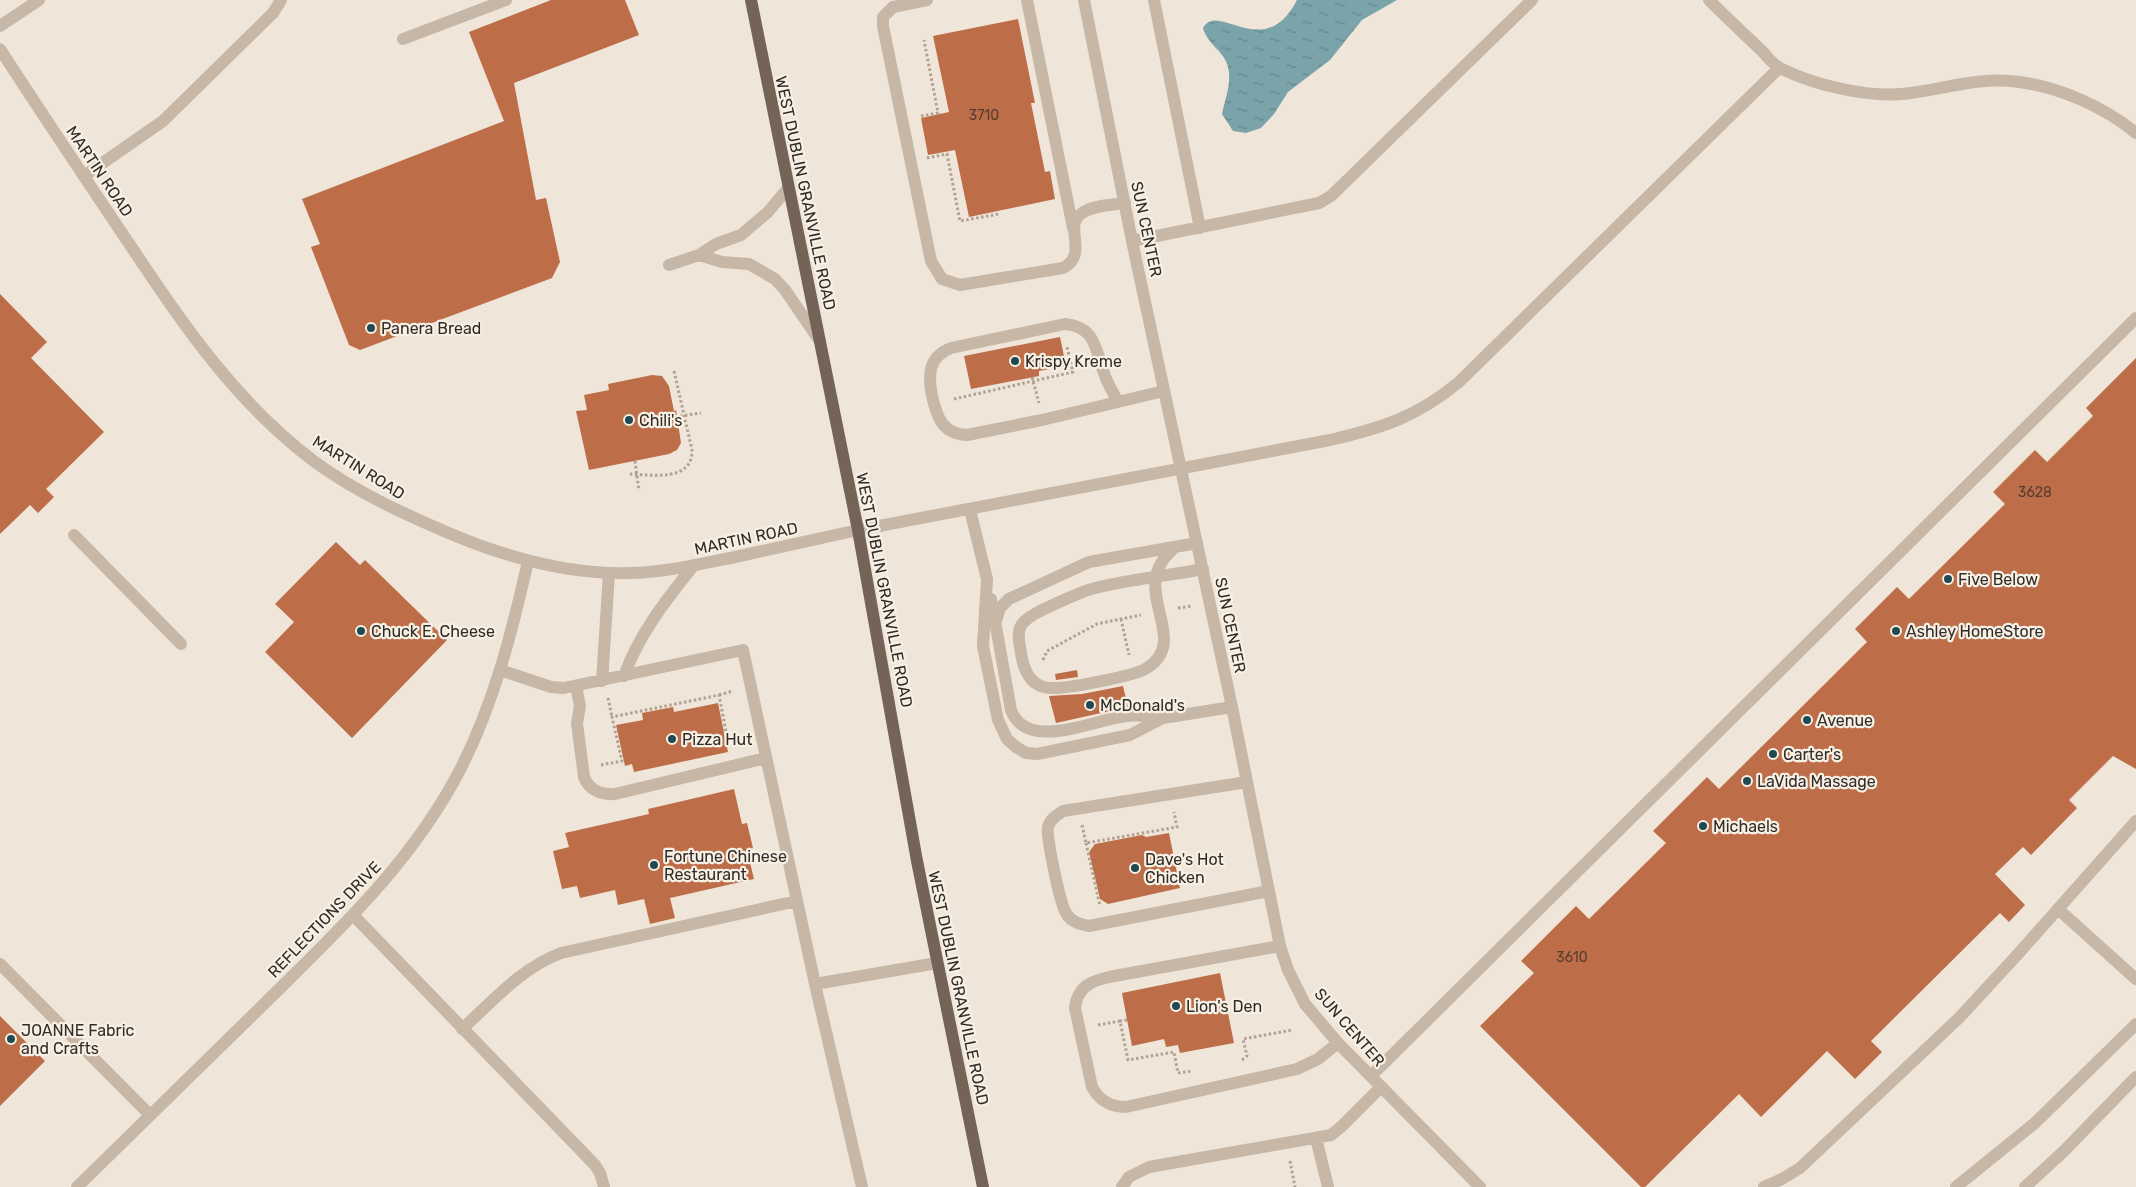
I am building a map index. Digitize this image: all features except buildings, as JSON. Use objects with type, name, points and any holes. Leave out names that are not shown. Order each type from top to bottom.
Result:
[{"type":"main road","name":"WEST DUBLIN GRANVILLE ROAD","points":[[751,0],[858,530],[917,861],[983,1187]]},
{"type":"street","points":[[0,26],[40,0]]},
{"type":"street","points":[[84,176],[164,121],[273,13],[281,0]]},
{"type":"street","points":[[403,39],[506,0]]},
{"type":"street","points":[[927,0],[893,7],[886,12],[883,20],[931,262],[938,275],[948,282],[960,285],[1063,268],[1071,263],[1075,255],[1074,233],[1027,0]]},
{"type":"street","name":"SUN CENTER","points":[[1084,0],[1132,241],[1232,707],[1280,946],[1288,970],[1305,1004],[1338,1043],[1480,1187]]},
{"type":"street","points":[[1154,0],[1200,228]]},
{"type":"street","points":[[1132,241],[1313,205],[1331,196],[1532,0]]},
{"type":"street","points":[[1709,0],[1779,68],[1821,83],[1857,92],[1900,94],[1979,82],[2018,82],[2052,89],[2084,102],[2119,119],[2136,133]]},
{"type":"street","name":"MARTIN ROAD","points":[[0,49],[202,350],[236,391],[269,423],[316,462],[364,493],[414,519],[528,561],[570,570],[609,573],[634,573],[694,565],[858,530],[1181,470],[1330,440],[1384,427],[1440,398],[1459,382],[1779,68]]},
{"type":"street","points":[[669,265],[700,255],[716,244],[741,235],[756,224],[788,188]]},
{"type":"street","points":[[1074,233],[1075,222],[1081,214],[1090,210],[1125,203]]},
{"type":"street","points":[[700,255],[722,262],[749,264],[774,279],[785,290],[820,342]]},
{"type":"street","points":[[1371,1076],[2136,318]]},
{"type":"street","points":[[1118,402],[1104,374],[1094,343],[1085,331],[1073,325],[1064,324],[951,348],[944,351],[932,364],[929,380],[939,421],[950,432],[967,435],[1042,420],[1118,402],[1164,391]]},
{"type":"street","points":[[970,510],[987,579],[1012,710],[1017,721],[1023,726],[1045,733],[1127,716],[1163,718],[1232,707]]},
{"type":"street","points":[[74,535],[181,644]]},
{"type":"street","points":[[996,625],[1000,608],[1008,600],[1077,566],[1197,543]]},
{"type":"street","points":[[1176,547],[1162,559],[1155,578],[1156,595],[1164,626],[1164,644],[1160,656],[1147,668],[1139,672],[1058,688],[1040,685],[1027,673],[1023,663],[1018,632],[1025,621],[1042,610],[1095,588],[1155,578],[1203,569]]},
{"type":"street","name":"REFLECTIONS DRIVE","points":[[77,1187],[354,916],[417,841],[445,796],[475,737],[500,670],[528,561]]},
{"type":"street","points":[[624,676],[631,656],[654,617],[694,565]]},
{"type":"street","points":[[602,681],[609,573]]},
{"type":"street","points":[[987,579],[983,646],[998,720],[1007,739],[1016,747],[1026,753],[1037,754],[1137,733],[1163,718]]},
{"type":"street","points":[[500,670],[551,687],[576,686],[743,650],[815,984],[862,1187]]},
{"type":"street","points":[[576,686],[580,706],[576,724],[583,769],[587,784],[594,790],[607,794],[766,758]]},
{"type":"street","points":[[1247,782],[1064,811],[1054,817],[1048,824],[1047,833],[1063,907],[1070,919],[1076,923],[1089,926],[1269,891]]},
{"type":"street","points":[[1764,1187],[1800,1168],[1959,1018],[2136,821]]},
{"type":"street","points":[[462,1029],[518,978],[546,959],[561,953],[797,901]]},
{"type":"street","points":[[2058,910],[2136,979]]},
{"type":"street","points":[[354,916],[595,1165],[600,1173],[604,1187]]},
{"type":"street","points":[[1280,946],[1109,977],[1085,986],[1078,996],[1075,1008],[1095,1093],[1106,1102],[1126,1107],[1297,1069],[1318,1059],[1338,1043]]},
{"type":"street","points":[[815,984],[937,963]]},
{"type":"street","points":[[0,964],[150,1115]]},
{"type":"street","points":[[1956,1187],[2035,1123],[2136,1024]]},
{"type":"street","points":[[2025,1187],[2078,1137],[2136,1077]]},
{"type":"street","points":[[1122,1187],[1129,1177],[1149,1167],[1316,1138],[1336,1132],[1381,1087]]},
{"type":"street","points":[[1316,1138],[1328,1187]]},
{"type":"path","points":[[919,123],[918,116],[938,113],[924,40]]},
{"type":"path","points":[[925,151],[926,158],[947,154],[960,221],[999,214]]},
{"type":"path","points":[[954,399],[1033,379],[1073,372],[1066,347]]},
{"type":"path","points":[[630,474],[676,474],[688,465],[692,456],[674,371]]},
{"type":"path","points":[[1033,379],[1042,420]]},
{"type":"path","points":[[680,416],[701,413]]},
{"type":"path","points":[[635,461],[639,491]]},
{"type":"path","points":[[1040,668],[1047,651],[1097,624],[1144,615]]},
{"type":"path","points":[[1121,620],[1131,664]]},
{"type":"path","points":[[583,769],[622,760],[612,717],[718,695],[730,752]]},
{"type":"path","points":[[1086,843],[1177,827],[1170,794]]},
{"type":"path","points":[[1054,817],[1064,828],[1082,824],[1100,908],[1109,906]]},
{"type":"path","points":[[1127,1020],[1120,1021],[1128,1060],[1174,1052]]},
{"type":"path","points":[[1234,1062],[1243,1060],[1247,1056],[1243,1039],[1292,1030]]},
{"type":"path","points":[[1172,1046],[1178,1073],[1197,1070]]},
{"type":"path","points":[[1287,1143],[1295,1187]]},
{"type":"water","points":[[1297,0],[1397,0],[1362,20],[1330,60],[1288,92],[1274,114],[1261,128],[1246,133],[1233,131],[1222,114],[1229,85],[1228,67],[1223,57],[1208,39],[1203,28],[1210,21],[1219,21],[1257,30],[1270,27],[1284,18]]},
{"type":"place","name":"Panera Bread","points":[[371,328]]},
{"type":"place","name":"Krispy Kreme","points":[[1015,361]]},
{"type":"place","name":"Chili's","points":[[629,420]]},
{"type":"place","name":"Five Below","points":[[1948,579]]},
{"type":"place","name":"Chuck E. Cheese","points":[[361,631]]},
{"type":"place","name":"Ashley HomeStore","points":[[1896,631]]},
{"type":"place","name":"McDonald's","points":[[1090,705]]},
{"type":"place","name":"Avenue","points":[[1807,720]]},
{"type":"place","name":"Pizza Hut","points":[[672,739]]},
{"type":"place","name":"Carter's","points":[[1773,754]]},
{"type":"place","name":"LaVida Massage","points":[[1747,781]]},
{"type":"place","name":"Michaels","points":[[1703,826]]},
{"type":"place","name":"Fortune Chinese Restaurant","points":[[654,865]]},
{"type":"place","name":"Dave's Hot Chicken","points":[[1135,868]]},
{"type":"place","name":"Lion's Den","points":[[1176,1006]]},
{"type":"place","name":"JOANNE Fabric and Crafts","points":[[11,1039]]}]
